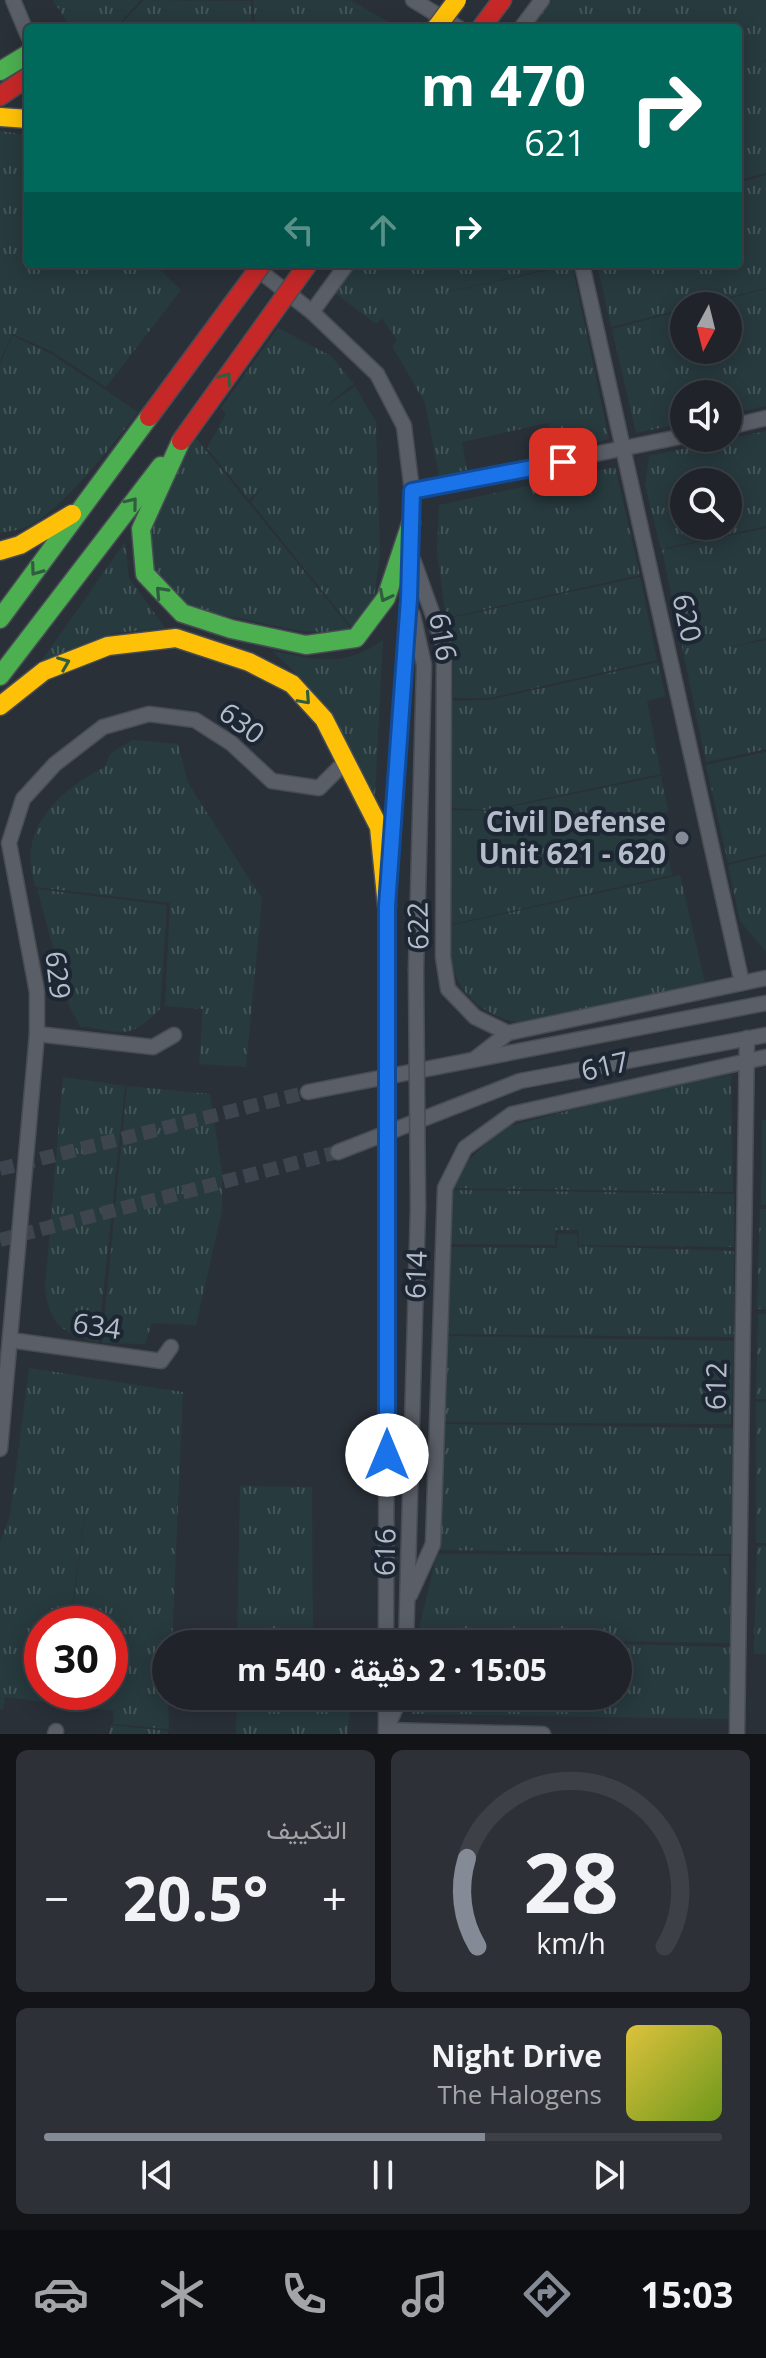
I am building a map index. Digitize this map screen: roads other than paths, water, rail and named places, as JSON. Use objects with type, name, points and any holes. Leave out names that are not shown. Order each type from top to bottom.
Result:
[{"type":"main road","points":[[439,24],[457,0]]},
{"type":"main road","points":[[484,24],[502,0]]},
{"type":"main road","points":[[0,71],[24,56]]},
{"type":"main road","points":[[0,96],[24,80]]},
{"type":"main road","points":[[0,117],[24,119]]},
{"type":"main road","points":[[0,619],[259,268]]},
{"type":"main road","points":[[0,676],[181,441],[305,268]]},
{"type":"main road","points":[[181,441],[141,529],[145,574],[182,613],[231,629],[306,645],[356,638],[386,598],[411,523]]},
{"type":"main road","points":[[0,551],[20,545],[79,510]]},
{"type":"main road","points":[[0,706],[44,671],[108,646],[176,638],[249,662],[292,684],[324,719],[379,827],[387,906]]},
{"type":"street","points":[[13,0],[24,26]]},
{"type":"street","points":[[413,0],[452,24]]},
{"type":"street","points":[[524,24],[542,0]]},
{"type":"street","name":"616","points":[[256,268],[312,312],[377,374],[404,426],[412,491],[409,599],[387,906],[386,1630]]},
{"type":"street","points":[[312,312],[344,268]]},
{"type":"street","name":"620","points":[[583,268],[742,983]]},
{"type":"street","points":[[742,424],[766,418]]},
{"type":"street","points":[[412,491],[670,439]]},
{"type":"street","name":"622","points":[[410,553],[444,646],[443,957],[448,989],[475,1017],[508,1033]]},
{"type":"street","name":"616","points":[[407,1630],[418,1207],[416,969],[424,665],[409,599]]},
{"type":"street","name":"630","points":[[9,843],[23,799],[55,764],[103,727],[149,714],[195,720],[231,743],[272,781],[319,788],[345,762]]},
{"type":"street","name":"629","points":[[0,1449],[37,1034],[37,992],[9,843]]},
{"type":"street","points":[[473,1060],[508,1033],[766,978]]},
{"type":"street","points":[[308,1092],[766,1003]]},
{"type":"street","points":[[37,1034],[153,1047],[174,1035]]},
{"type":"street","points":[[338,1152],[520,1081],[766,1035]]},
{"type":"street","name":"612","points":[[737,1734],[747,1038]]},
{"type":"street","name":"617","points":[[465,1148],[512,1114],[766,1057]]},
{"type":"street","name":"614","points":[[410,1595],[433,1544],[445,1188],[465,1148]]},
{"type":"street","name":"634","points":[[10,1340],[161,1361],[171,1347]]},
{"type":"street","points":[[386,1710],[386,1732]]},
{"type":"street","points":[[386,1732],[395,1710]]},
{"type":"street","points":[[386,1732],[543,1734]]},
{"type":"tunnel","points":[[0,1169],[308,1092]]},
{"type":"tunnel","points":[[0,1240],[338,1152]]},
{"type":"place","name":"Civil Defense Unit 621 - 620","points":[[682,838]]}]
